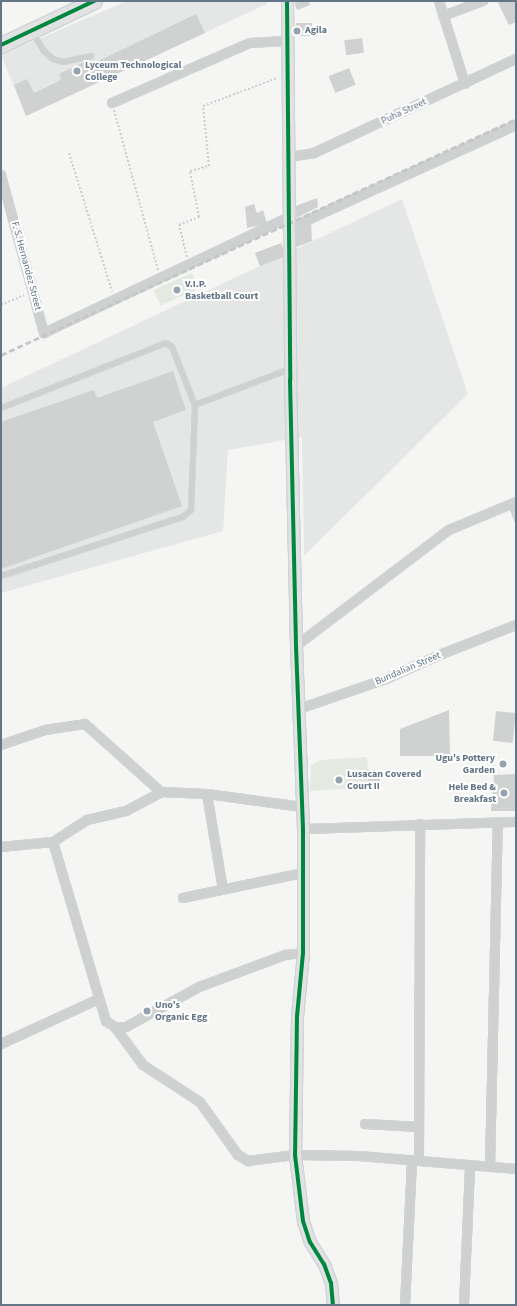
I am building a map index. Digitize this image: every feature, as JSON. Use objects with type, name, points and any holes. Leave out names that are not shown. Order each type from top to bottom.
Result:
[{"type":"highway","points":[[1,45],[94,1]]},
{"type":"street","points":[[287,1],[290,369],[296,646],[303,829],[302,953],[297,1016],[295,1155],[303,1221],[310,1242],[324,1264],[331,1282],[333,1305]]},
{"type":"street","points":[[439,1],[465,84]]},
{"type":"street","points":[[443,16],[482,1]]},
{"type":"street","points":[[112,103],[250,43],[287,41]]},
{"type":"street","name":"Puha Street","points":[[289,157],[314,153],[516,59]]},
{"type":"street","points":[[288,229],[516,125]]},
{"type":"street","name":"F. S. Hernandez Street","points":[[1,175],[44,333],[115,300]]},
{"type":"street","points":[[115,300],[289,217]]},
{"type":"street","points":[[296,646],[449,530],[516,502]]},
{"type":"street","name":"Bundalian Street","points":[[299,709],[386,679],[442,654],[516,626]]},
{"type":"street","points":[[1,745],[45,730],[85,724],[161,792]]},
{"type":"street","points":[[1,847],[53,842],[87,820],[126,811],[161,792],[208,794],[302,807]]},
{"type":"street","points":[[208,794],[222,890]]},
{"type":"street","points":[[303,829],[516,822]]},
{"type":"street","points":[[490,1167],[498,823]]},
{"type":"street","points":[[405,1305],[419,1127],[420,824]]},
{"type":"street","points":[[53,842],[106,1021],[115,1026],[126,1027],[199,987],[285,955],[302,953]]},
{"type":"street","points":[[183,898],[303,873]]},
{"type":"street","points":[[1,1044],[99,999]]},
{"type":"street","points":[[115,1026],[143,1065],[200,1102],[238,1156],[248,1161],[295,1155],[416,1160],[516,1169]]},
{"type":"street","points":[[365,1124],[419,1127]]},
{"type":"street","points":[[464,1305],[470,1165]]},
{"type":"lane","points":[[32,30],[44,51],[53,59],[62,62],[91,56]]},
{"type":"lane","points":[[1,408],[166,343],[172,347],[195,404],[191,510],[183,517],[1,576]]},
{"type":"lane","points":[[195,404],[290,369]]},
{"type":"path","points":[[188,264],[179,225],[199,217],[190,171],[209,166],[203,106],[288,74]]},
{"type":"path","points":[[112,103],[161,277]]},
{"type":"path","points":[[69,153],[115,300]]},
{"type":"path","points":[[1,305],[33,291]]},
{"type":"shaded area","points":[[127,1],[266,1],[267,4],[26,116],[1,55]]},
{"type":"shaded area","points":[[402,199],[468,394],[304,556],[302,437],[228,450],[223,531],[1,593],[1,388]]},
{"type":"shaded area","name":"V.I.P. Basketball Court","points":[[192,273],[199,289],[161,306],[154,290]]},
{"type":"shaded area","name":"Lusacan Covered Court II","points":[[367,757],[369,787],[310,791],[311,765],[321,760]]},
{"type":"building","points":[[299,1],[309,1],[310,5],[297,10],[294,3]]},
{"type":"building","points":[[497,1],[516,1],[516,22],[509,25]]},
{"type":"building","points":[[196,14],[205,33],[26,116],[14,85],[27,79],[34,93],[61,80],[59,74],[86,61],[88,66]]},
{"type":"building","points":[[296,23],[312,23],[312,36],[296,36]]},
{"type":"building","points":[[362,38],[364,53],[346,55],[344,41]]},
{"type":"building","points":[[349,68],[356,85],[335,93],[329,76]]},
{"type":"building","points":[[317,198],[318,207],[296,218],[296,206]]},
{"type":"building","points":[[254,204],[257,213],[263,210],[267,224],[247,228],[245,207]]},
{"type":"building","points":[[311,223],[312,241],[294,248],[295,229]]},
{"type":"building","points":[[281,243],[286,256],[260,266],[255,253]]},
{"type":"building","points":[[173,371],[186,410],[153,422],[182,506],[1,569],[1,422],[94,390],[97,398]]},
{"type":"building","points":[[516,502],[516,526],[508,505]]},
{"type":"building","points":[[449,710],[450,756],[400,756],[400,729]]},
{"type":"building","points":[[496,711],[516,713],[513,743],[493,741]]},
{"type":"building","points":[[368,770],[380,770],[380,787],[368,787]]},
{"type":"building","name":"Hele Bed & Breakfast","points":[[515,774],[516,811],[491,811],[494,775]]},
{"type":"railway","points":[[1,355],[516,119]]},
{"type":"cycle path","points":[[1,45],[94,1]]},
{"type":"cycle path","points":[[287,1],[290,380],[296,646],[303,829],[303,953],[297,1016],[295,1155],[303,1221],[310,1242],[324,1264],[331,1283],[333,1305]]},
{"type":"place","name":"Agila","points":[[297,31]]},
{"type":"place","name":"Lyceum Technological College","points":[[77,71]]},
{"type":"place","name":"V.I.P. Basketball Court","points":[[177,290]]},
{"type":"place","name":"Ugu's Pottery Garden","points":[[503,764]]},
{"type":"place","name":"Lusacan Covered Court II","points":[[339,780]]},
{"type":"place","name":"Hele Bed & Breakfast","points":[[504,793]]},
{"type":"place","name":"Uno's Organic Egg","points":[[147,1011]]}]
